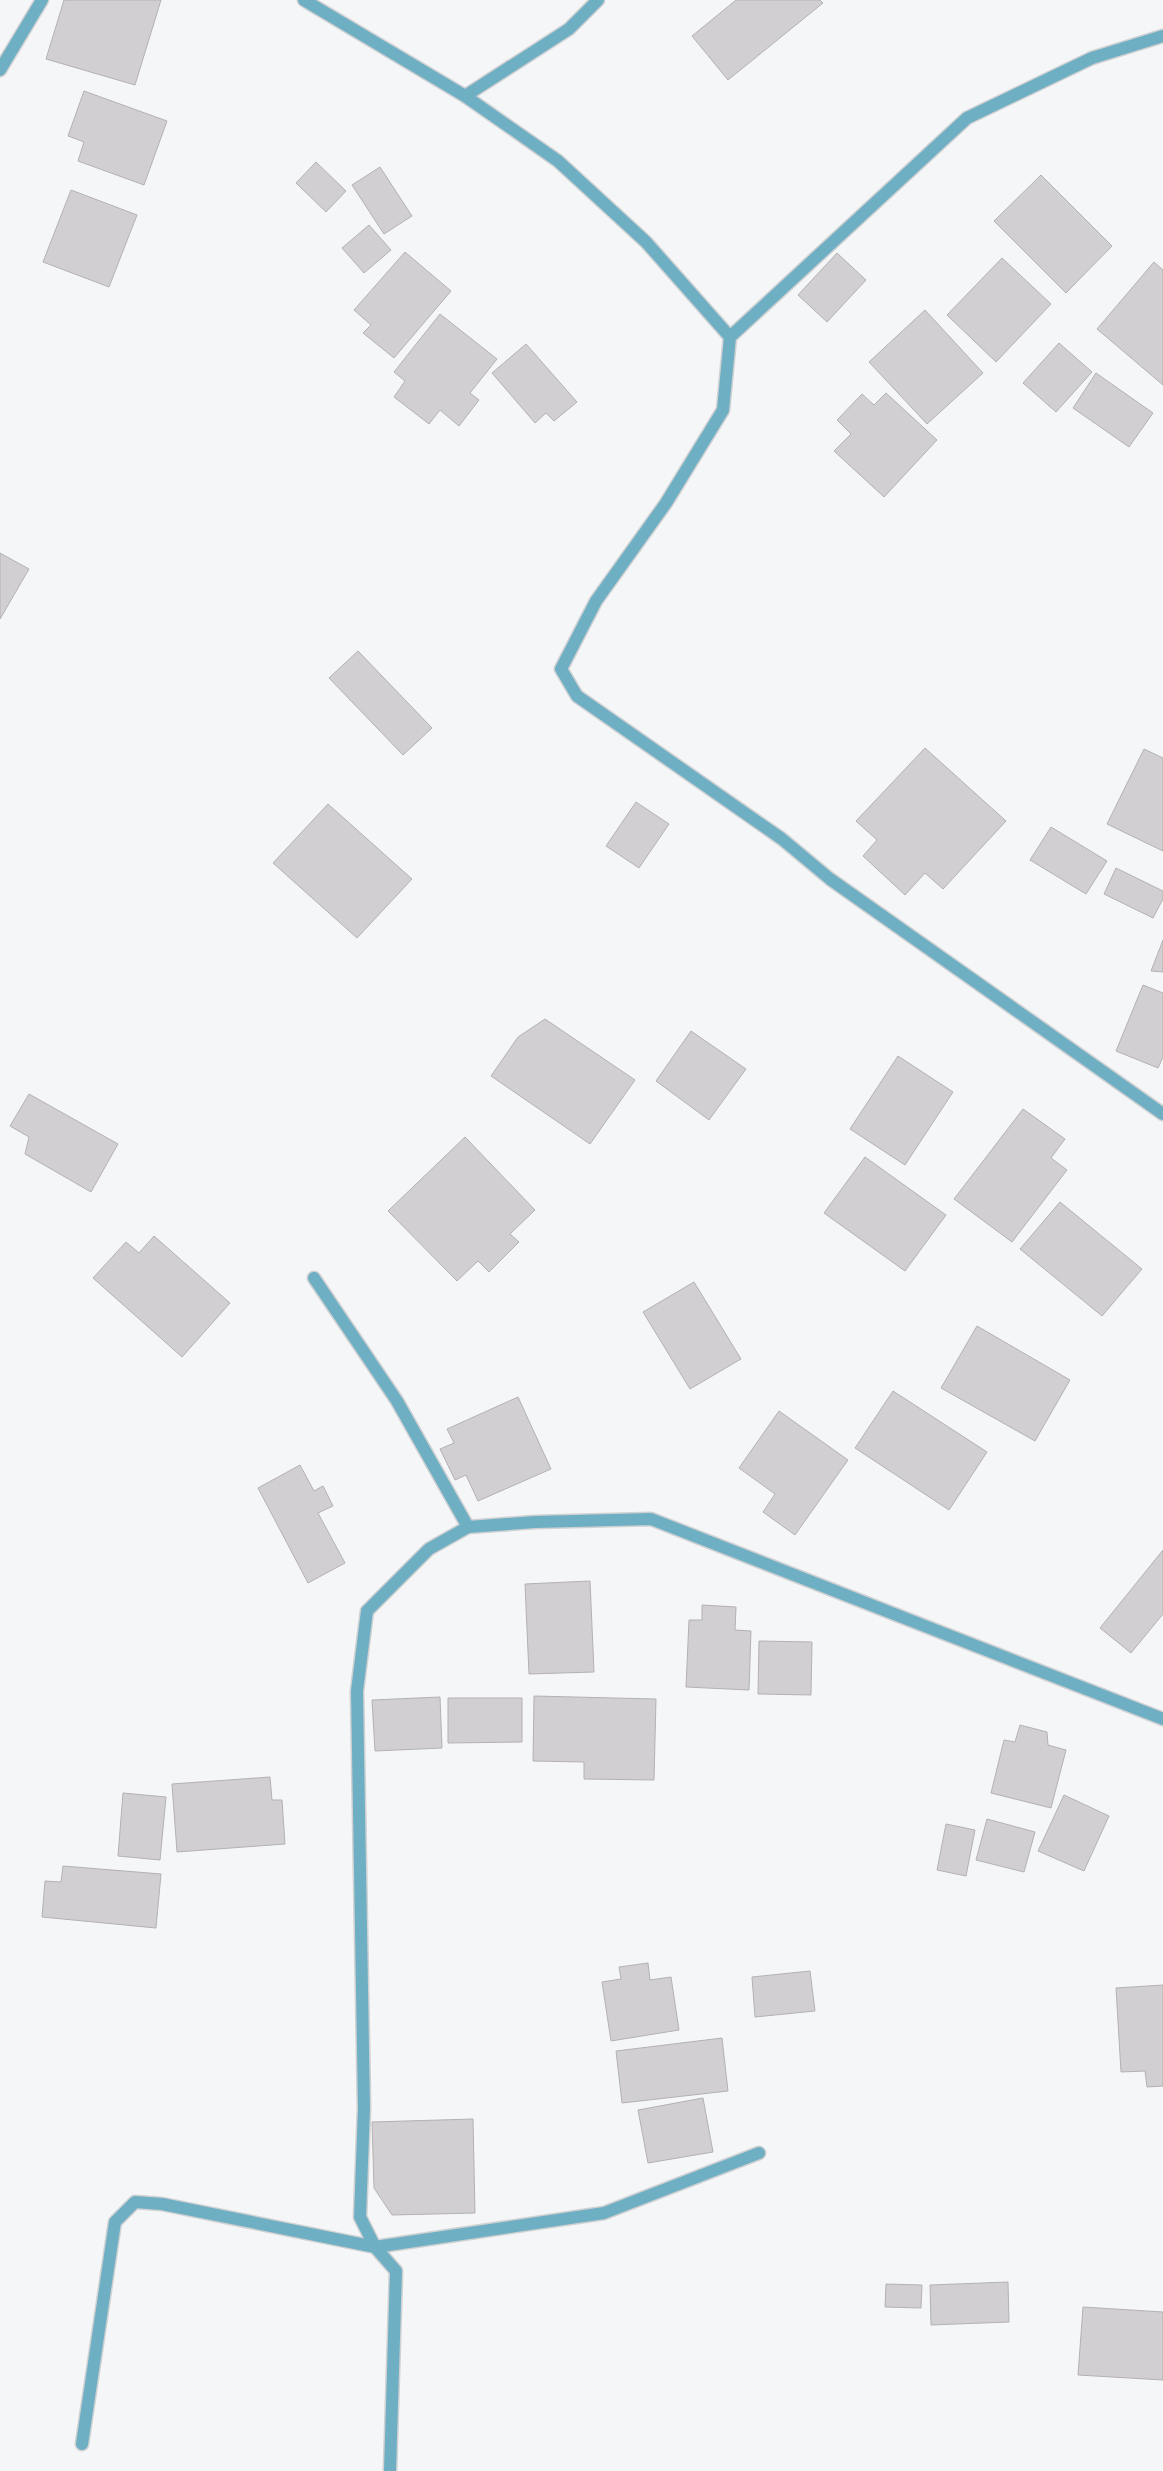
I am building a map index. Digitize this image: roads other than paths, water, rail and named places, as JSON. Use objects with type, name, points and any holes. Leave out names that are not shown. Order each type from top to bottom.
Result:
[{"type":"street","points":[[0,70],[42,0]]},
{"type":"street","points":[[304,0],[464,96],[558,161],[646,242],[730,337]]},
{"type":"street","points":[[464,96],[569,29],[598,0]]},
{"type":"street","points":[[1163,36],[1092,58],[967,118],[730,337],[723,410],[666,503],[596,601],[561,669],[577,696],[782,839],[830,879],[1163,1114]]},
{"type":"street","points":[[314,1278],[397,1401],[468,1527]]},
{"type":"street","points":[[390,2471],[396,2271],[374,2247],[360,2218],[364,2108],[357,1691],[366,1611],[429,1549],[468,1527],[535,1522],[651,1519],[1163,1719]]},
{"type":"street","points":[[82,2444],[115,2222],[136,2202],[162,2204],[374,2247],[604,2212],[759,2153]]}]
